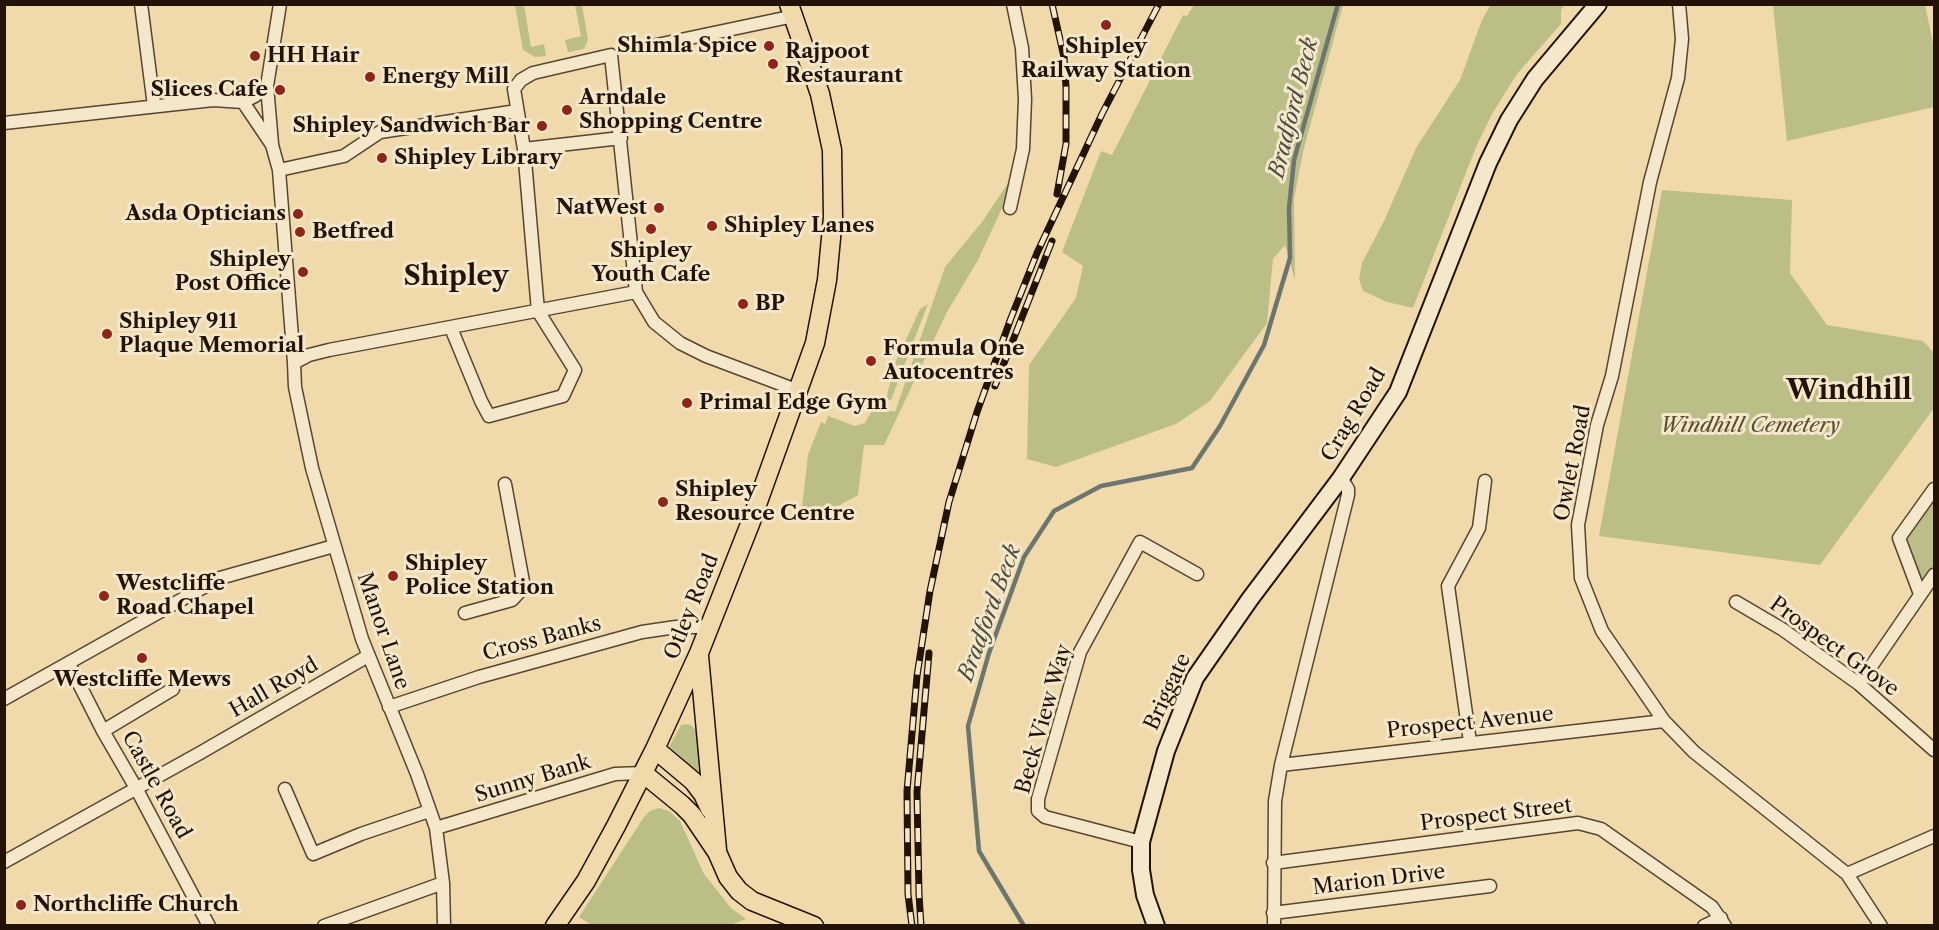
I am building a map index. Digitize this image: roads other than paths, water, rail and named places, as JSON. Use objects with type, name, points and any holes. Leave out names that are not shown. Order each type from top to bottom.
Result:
[{"type":"main road","name":"Crag Road","points":[[1341,478],[1398,392],[1488,163],[1509,120],[1535,79],[1598,4]]},
{"type":"main road","name":"Otley Road","points":[[555,926],[586,881],[643,774],[699,653],[750,524],[815,342],[826,280],[833,217],[833,169],[828,124],[792,10]]},
{"type":"main road","name":"Briggate","points":[[1156,926],[1145,895],[1141,870],[1141,842],[1166,751],[1195,678],[1244,607],[1341,478]]},
{"type":"main road","points":[[699,653],[717,852]]},
{"type":"main road","points":[[655,749],[693,781],[703,794],[714,816]]},
{"type":"main road","points":[[643,774],[682,805],[692,816],[717,852],[728,877],[740,891],[752,901],[814,926]]},
{"type":"street","points":[[141,4],[154,106]]},
{"type":"street","points":[[272,145],[267,86],[280,4]]},
{"type":"street","points":[[1010,208],[1023,149],[1025,99],[1022,48],[1013,4]]},
{"type":"street","name":"Owlet Road","points":[[1679,4],[1682,39],[1678,78],[1650,182],[1612,376],[1597,425],[1578,525],[1581,578],[1602,631],[1664,721],[1694,752],[1847,874],[1881,926]]},
{"type":"street","points":[[652,46],[792,10]]},
{"type":"street","points":[[451,328],[489,416],[563,396],[575,370],[538,311],[524,149],[514,89],[521,80],[533,73],[611,55],[636,292],[654,322],[680,343],[706,356],[799,391]]},
{"type":"street","points":[[4,123],[213,100],[243,102],[267,86]]},
{"type":"street","points":[[243,102],[272,145]]},
{"type":"street","points":[[279,170],[344,156],[380,132],[517,111]]},
{"type":"street","points":[[524,149],[621,138]]},
{"type":"street","name":"Manor Lane","points":[[272,145],[279,170],[295,387],[312,468],[368,656],[436,828],[443,883],[444,926]]},
{"type":"street","points":[[294,363],[329,350],[636,292]]},
{"type":"street","name":"Crag Road","points":[[1273,919],[1275,801],[1281,765],[1348,495],[1348,489],[1341,478]]},
{"type":"street","points":[[1470,742],[1448,586],[1479,528],[1485,481]]},
{"type":"street","points":[[465,613],[512,600],[524,587],[505,484]]},
{"type":"street","points":[[1920,594],[1899,538],[1935,489]]},
{"type":"street","name":"Beck View Way","points":[[1141,842],[1045,817],[1038,811],[1038,799],[1080,652],[1140,542],[1197,574]]},
{"type":"street","points":[[4,699],[220,578],[334,546]]},
{"type":"street","points":[[1859,684],[1935,574]]},
{"type":"street","name":"Prospect Grove","points":[[1736,602],[1782,629],[1859,684],[1935,750]]},
{"type":"street","name":"Cross Banks","points":[[389,707],[479,677],[642,632],[676,627],[710,627]]},
{"type":"street","name":"Hall Royd","points":[[136,788],[368,656]]},
{"type":"street","name":"Castle Road","points":[[69,664],[209,926]]},
{"type":"street","points":[[103,731],[173,690]]},
{"type":"street","name":"Prospect Avenue","points":[[1281,765],[1664,721]]},
{"type":"street","name":"Sunny Bank","points":[[436,828],[615,774],[643,774]]},
{"type":"street","points":[[4,862],[136,788]]},
{"type":"street","points":[[285,789],[313,854],[361,834],[429,811]]},
{"type":"street","name":"Prospect Street","points":[[1273,863],[1578,823],[1600,829],[1712,907],[1723,922]]},
{"type":"street","points":[[1847,874],[1935,836]]},
{"type":"street","points":[[324,926],[443,883]]},
{"type":"street","name":"Marion Drive","points":[[1273,919],[1490,886]]},
{"type":"street","points":[[1704,926],[1723,922]]},
{"type":"waterway","name":"Bradford Beck","points":[[1024,926],[979,851],[968,726],[989,653],[1024,557],[1054,511],[1101,486],[1192,468],[1220,426],[1264,345],[1290,258],[1289,208],[1294,160],[1338,4]]},
{"type":"railway","points":[[1052,4],[1064,57],[1066,87],[1066,144],[1057,194]]},
{"type":"railway","points":[[912,926],[908,894],[907,791],[917,676],[930,591],[949,502],[977,412],[1037,253],[1102,114],[1159,4]]},
{"type":"railway","points":[[995,386],[1052,241]]},
{"type":"railway","points":[[921,926],[917,792],[929,653]]},
{"type":"place","name":"Shipley Railway Station","points":[[1106,25]]},
{"type":"place","name":"Shimla Spice","points":[[769,46]]},
{"type":"place","name":"HH Hair","points":[[255,56]]},
{"type":"place","name":"Rajpoot Restaurant","points":[[773,64]]},
{"type":"place","name":"Energy Mill","points":[[370,77]]},
{"type":"place","name":"Slices Cafe","points":[[280,90]]},
{"type":"place","name":"Arndale Shopping Centre","points":[[567,110]]},
{"type":"place","name":"Shipley Sandwich Bar","points":[[542,126]]},
{"type":"place","name":"Shipley Library","points":[[382,158]]},
{"type":"place","name":"NatWest","points":[[659,208]]},
{"type":"place","name":"Asda Opticians","points":[[298,214]]},
{"type":"place","name":"Shipley Lanes","points":[[712,226]]},
{"type":"place","name":"Shipley Youth Cafe","points":[[651,229]]},
{"type":"place","name":"Betfred","points":[[300,232]]},
{"type":"place","name":"Shipley Post Office","points":[[303,272]]},
{"type":"place","name":"BP","points":[[743,304]]},
{"type":"place","name":"Shipley 911 Plaque Memorial","points":[[107,334]]},
{"type":"place","name":"Formula One Autocentres","points":[[871,361]]},
{"type":"place","name":"Primal Edge Gym","points":[[687,403]]},
{"type":"place","name":"Shipley Resource Centre","points":[[663,502]]},
{"type":"place","name":"Shipley Police Station","points":[[393,576]]},
{"type":"place","name":"Westcliffe Road Chapel","points":[[104,596]]},
{"type":"place","name":"Westcliffe Mews","points":[[142,658]]},
{"type":"place","name":"Northcliffe Church","points":[[21,905]]},
{"type":"district","name":"Shipley","points":[[456,277]]},
{"type":"district","name":"Windhill","points":[[1849,391]]},
{"type":"park label","name":"Windhill Cemetery","points":[[1750,426]]}]
